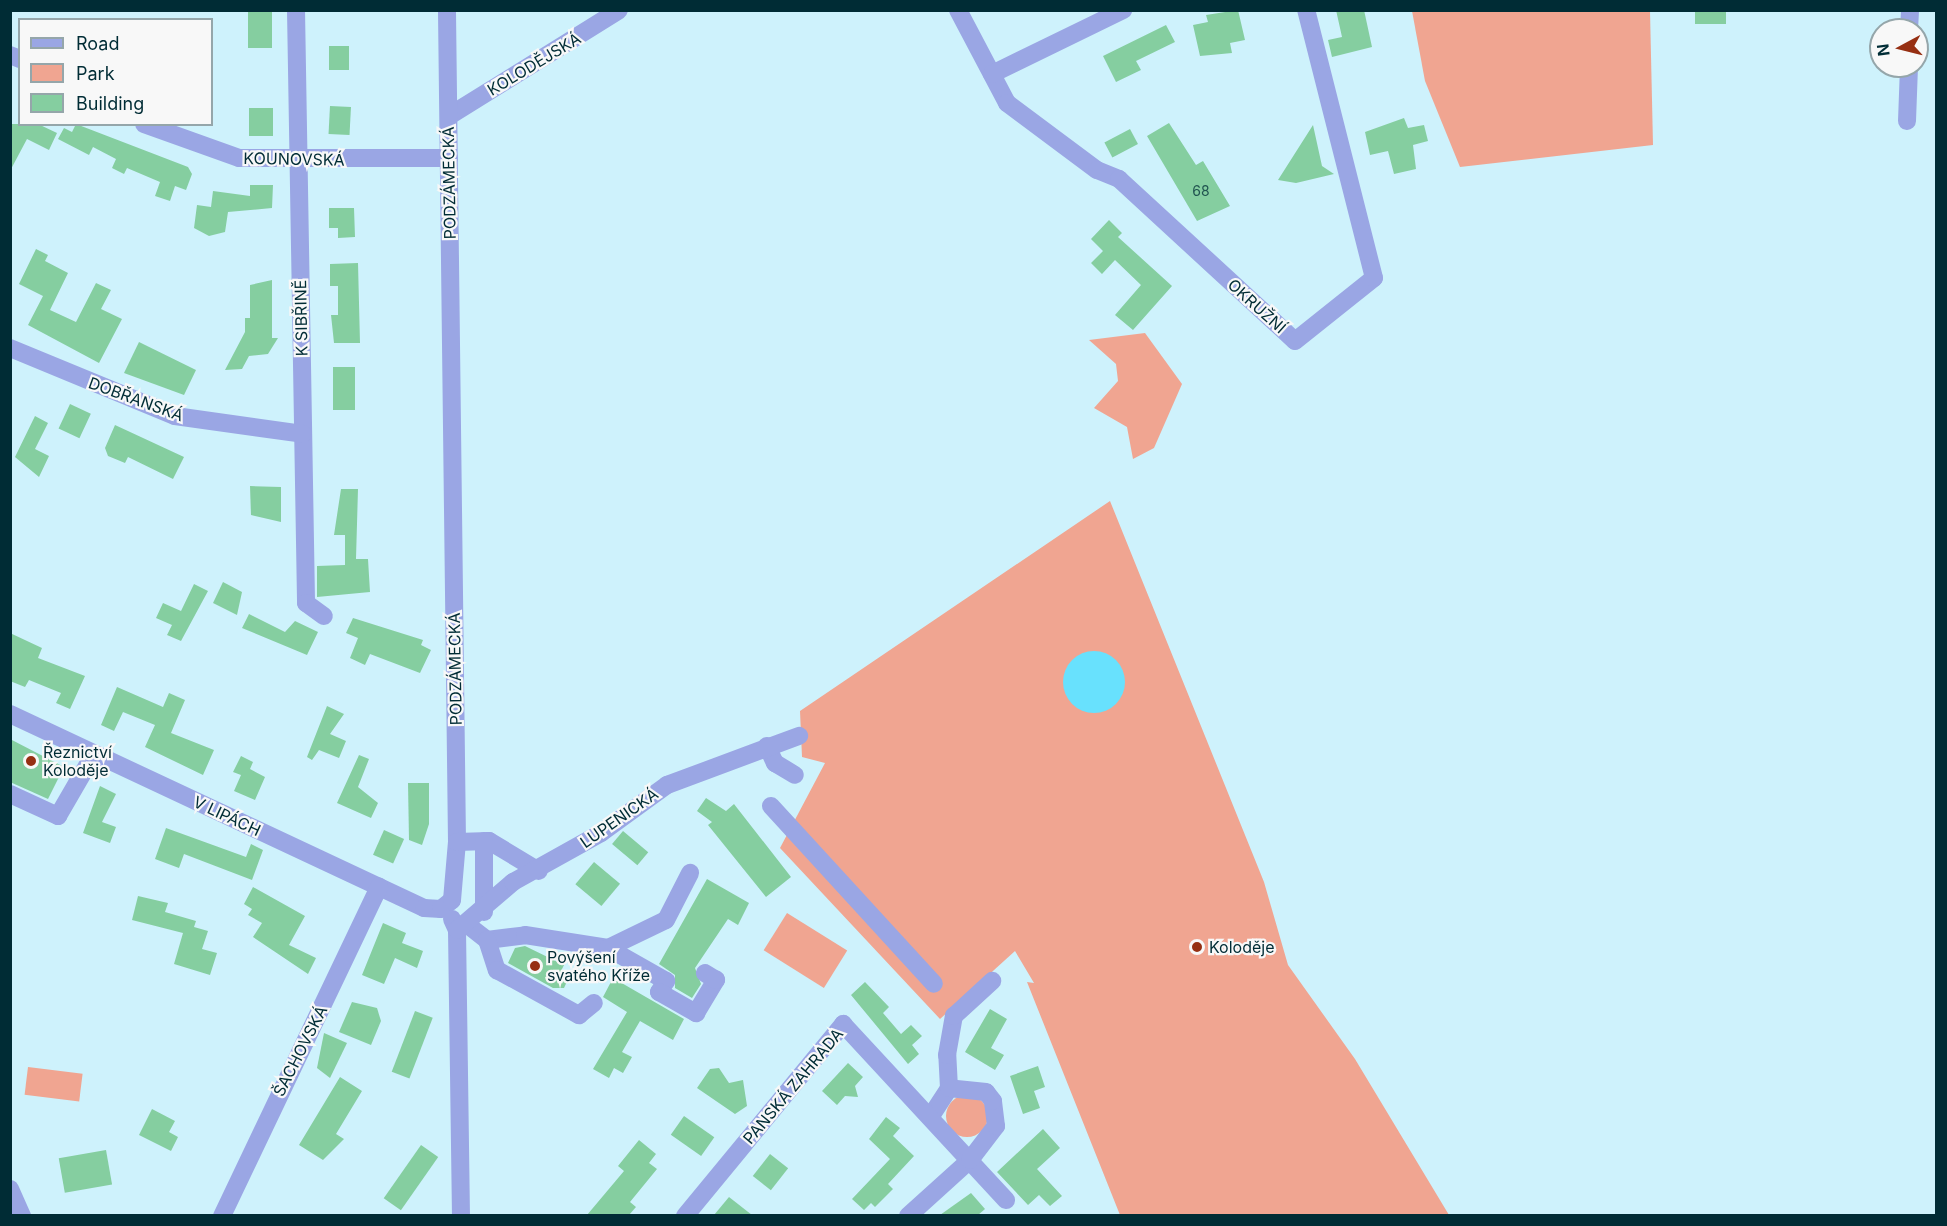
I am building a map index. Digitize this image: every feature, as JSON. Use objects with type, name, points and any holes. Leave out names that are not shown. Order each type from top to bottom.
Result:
[{"type":"street","name":"K SIBŘINĚ","points":[[296,10],[306,603],[324,616]]},
{"type":"street","name":"PODZÁMECKÁ","points":[[445,907],[454,893],[457,842],[447,10]]},
{"type":"street","name":"KOLODĚJSKÁ","points":[[449,116],[619,10]]},
{"type":"street","name":"OKRUŽNÍ","points":[[958,10],[1007,103],[1097,170],[1119,179],[1251,306],[1294,341],[1374,278],[1306,10]]},
{"type":"street","points":[[992,74],[1123,10]]},
{"type":"street","points":[[1908,121],[1909,78]]},
{"type":"street","name":"KOUNOVSKÁ","points":[[149,126],[219,154],[299,161],[449,158]]},
{"type":"street","name":"DOBŘANSKÁ","points":[[10,348],[175,416],[303,434]]},
{"type":"street","name":"V LIPÁCH","points":[[10,714],[424,908],[445,907]]},
{"type":"street","name":"LUPENICKÁ","points":[[463,928],[484,912],[513,882],[539,871],[667,785],[799,736]]},
{"type":"street","points":[[767,746],[775,763],[795,774]]},
{"type":"street","points":[[10,794],[58,816],[94,754]]},
{"type":"street","points":[[771,806],[934,984]]},
{"type":"street","points":[[484,841],[484,912]]},
{"type":"street","points":[[457,842],[484,841],[539,871]]},
{"type":"street","points":[[608,948],[666,920],[690,873]]},
{"type":"street","name":"ŠACHOVSKÁ","points":[[222,1215],[379,887]]},
{"type":"street","points":[[445,907],[463,928],[488,940],[525,935],[608,948],[666,981],[659,992],[696,1013],[716,980],[705,973]]},
{"type":"street","points":[[461,1215],[463,928]]},
{"type":"street","points":[[488,940],[497,970],[579,1015],[594,1003]]},
{"type":"street","points":[[932,1116],[949,1088],[946,1055],[954,1016],[992,981]]},
{"type":"street","name":"PANSKÁ ZAHRADA","points":[[685,1215],[843,1024],[932,1116],[1006,1200]]},
{"type":"street","points":[[908,1215],[970,1160],[996,1126],[995,1107],[976,1087],[949,1088]]},
{"type":"street","points":[[10,1189],[21,1215]]},
{"type":"green space","points":[[1412,11],[1650,11],[1653,145],[1460,167],[1425,81]]},
{"type":"green space","points":[[1145,333],[1182,384],[1154,448],[1133,459],[1127,427],[1094,408],[1118,381],[1116,364],[1089,340]]},
{"type":"green space","points":[[1110,501],[1264,882],[1288,965],[1355,1059],[1449,1215],[1120,1215],[1027,982],[1034,983],[1015,951],[940,1019],[780,848],[825,763],[802,757],[800,711]]},
{"type":"green space","points":[[787,913],[847,951],[824,988],[764,950]]},
{"type":"green space","points":[[28,1067],[83,1074],[79,1101],[25,1095]]},
{"type":"green space","points":[[967,1095],[982,1101],[988,1116],[982,1131],[967,1137],[952,1131],[946,1116],[952,1101]]},
{"type":"water","points":[[1094,651],[1106,653],[1116,660],[1123,670],[1125,682],[1123,694],[1116,704],[1106,711],[1094,713],[1082,711],[1072,704],[1065,694],[1063,682],[1065,670],[1072,660],[1082,653]]},
{"type":"building","points":[[248,10],[272,10],[272,48],[248,48]]},
{"type":"building","points":[[1238,10],[1245,40],[1230,43],[1232,53],[1200,56],[1193,25],[1208,22],[1206,15]]},
{"type":"building","points":[[1336,10],[1364,10],[1372,47],[1332,57],[1328,40],[1342,37]]},
{"type":"building","points":[[1695,10],[1726,10],[1726,24],[1695,24]]},
{"type":"building","points":[[1166,25],[1175,42],[1136,61],[1141,70],[1116,82],[1103,56]]},
{"type":"building","points":[[329,46],[349,46],[349,70],[329,70]]},
{"type":"building","points":[[330,106],[351,107],[350,135],[329,134]]},
{"type":"building","points":[[249,108],[273,108],[273,136],[249,136]]},
{"type":"building","points":[[1404,118],[1408,128],[1424,125],[1428,141],[1413,145],[1416,169],[1394,174],[1388,151],[1370,155],[1365,132]]},
{"type":"building","points":[[1169,123],[1196,165],[1203,161],[1230,206],[1197,221],[1147,136]]},
{"type":"building","points":[[10,124],[42,126],[57,133],[49,150],[27,139],[10,171]]},
{"type":"building","points":[[1313,125],[1322,166],[1334,174],[1296,183],[1278,180]]},
{"type":"building","points":[[75,126],[81,126],[188,167],[192,174],[186,190],[175,186],[170,201],[155,196],[160,182],[127,168],[124,174],[112,168],[116,159],[93,147],[89,155],[58,139],[64,128],[72,132]]},
{"type":"building","points":[[1130,129],[1138,144],[1112,158],[1104,143]]},
{"type":"building","points":[[250,185],[273,185],[272,208],[228,212],[225,232],[209,236],[194,228],[197,205],[211,207],[213,191],[250,196]]},
{"type":"building","points":[[329,208],[354,208],[355,237],[338,238],[338,228],[329,228]]},
{"type":"building","points":[[1109,220],[1122,233],[1118,237],[1172,286],[1133,330],[1115,315],[1141,285],[1115,260],[1102,274],[1091,263],[1103,251],[1091,239]]},
{"type":"building","points":[[36,249],[48,255],[45,261],[68,273],[50,310],[76,322],[96,283],[111,290],[101,309],[122,319],[99,363],[28,325],[43,296],[19,284]]},
{"type":"building","points":[[358,263],[360,343],[334,343],[331,315],[338,315],[338,286],[330,286],[330,264]]},
{"type":"building","points":[[272,280],[272,338],[278,338],[268,354],[249,356],[242,369],[225,370],[245,332],[245,318],[250,318],[250,285]]},
{"type":"building","points":[[139,342],[196,370],[184,395],[124,373]]},
{"type":"building","points":[[333,367],[355,367],[355,410],[333,410]]},
{"type":"building","points":[[70,404],[91,414],[79,438],[59,428]]},
{"type":"building","points":[[35,416],[48,423],[35,449],[49,456],[39,477],[15,457]]},
{"type":"building","points":[[115,425],[184,457],[173,479],[128,457],[125,463],[108,456],[105,448]]},
{"type":"building","points":[[250,486],[281,487],[281,522],[251,515]]},
{"type":"building","points":[[341,489],[358,489],[356,559],[368,559],[370,592],[317,597],[317,566],[345,565],[345,535],[334,535]]},
{"type":"building","points":[[223,582],[242,592],[237,615],[213,603]]},
{"type":"building","points":[[194,584],[208,591],[181,641],[167,635],[172,625],[156,618],[163,603],[181,611]]},
{"type":"building","points":[[249,614],[285,632],[295,621],[318,632],[307,655],[242,628]]},
{"type":"building","points":[[353,618],[423,640],[421,645],[431,650],[420,673],[370,654],[365,665],[350,658],[358,638],[346,633]]},
{"type":"building","points":[[10,633],[42,648],[38,658],[85,676],[70,709],[56,703],[61,693],[29,680],[25,687],[10,681]]},
{"type":"building","points":[[117,687],[163,707],[169,693],[185,700],[171,733],[214,750],[203,775],[145,747],[155,725],[123,712],[114,731],[101,725]]},
{"type":"building","points":[[327,706],[344,714],[330,734],[346,741],[339,758],[319,750],[312,760],[307,757]]},
{"type":"building","points":[[10,739],[64,767],[48,799],[10,782]]},
{"type":"building","points":[[359,755],[369,759],[358,787],[378,803],[371,818],[337,803]]},
{"type":"building","points":[[241,756],[253,762],[250,769],[265,777],[255,800],[234,791],[241,775],[233,772]]},
{"type":"building","points":[[408,783],[429,783],[429,824],[422,845],[409,840]]},
{"type":"building","points":[[100,786],[116,794],[102,822],[116,827],[110,843],[83,833]]},
{"type":"building","points":[[706,798],[726,811],[734,804],[791,877],[766,897],[708,825],[712,822],[697,811]]},
{"type":"building","points":[[166,828],[246,857],[251,844],[263,850],[252,880],[184,854],[179,868],[155,859]]},
{"type":"building","points":[[384,830],[404,839],[393,864],[373,855]]},
{"type":"building","points":[[623,831],[648,852],[637,865],[612,844]]},
{"type":"building","points":[[594,862],[620,884],[601,906],[575,884]]},
{"type":"building","points":[[707,879],[749,903],[738,925],[728,919],[695,968],[701,984],[692,998],[675,988],[675,975],[659,964]]},
{"type":"building","points":[[253,887],[305,916],[289,945],[316,958],[308,974],[253,937],[262,923],[248,915],[252,909],[244,904]]},
{"type":"building","points":[[138,896],[168,903],[165,912],[196,921],[194,927],[208,931],[202,949],[217,953],[210,975],[174,964],[183,933],[132,920]]},
{"type":"building","points":[[383,923],[406,933],[402,943],[423,951],[417,968],[395,958],[384,984],[362,975]]},
{"type":"building","name":"Povýšení svatého Kříže","points":[[525,946],[564,965],[561,971],[570,975],[564,988],[553,988],[508,963],[515,948]]},
{"type":"building","points":[[613,978],[684,1019],[673,1040],[640,1021],[622,1052],[632,1057],[623,1073],[614,1068],[609,1078],[593,1069],[627,1012],[603,997]]},
{"type":"building","points":[[865,982],[889,1007],[883,1013],[901,1034],[911,1025],[922,1036],[912,1045],[919,1054],[908,1064],[851,995]]},
{"type":"building","points":[[352,1002],[377,1008],[381,1021],[371,1045],[339,1032]]},
{"type":"building","points":[[990,1009],[1007,1019],[991,1048],[1004,1055],[995,1070],[965,1052]]},
{"type":"building","points":[[415,1011],[433,1018],[409,1078],[392,1072]]},
{"type":"building","points":[[324,1033],[347,1043],[330,1078],[317,1068]]},
{"type":"building","points":[[848,1063],[863,1077],[855,1086],[858,1097],[845,1096],[837,1105],[822,1091]]},
{"type":"building","points":[[1038,1066],[1045,1087],[1034,1091],[1040,1108],[1023,1114],[1010,1076]]},
{"type":"building","points":[[719,1068],[729,1083],[743,1080],[747,1106],[735,1114],[697,1088],[710,1069]]},
{"type":"building","points":[[340,1077],[362,1091],[336,1134],[344,1139],[323,1160],[299,1145]]},
{"type":"building","points":[[152,1109],[175,1121],[169,1132],[178,1137],[171,1151],[139,1135]]},
{"type":"building","points":[[684,1116],[714,1137],[701,1156],[671,1135]]},
{"type":"building","points":[[886,1117],[900,1128],[893,1136],[914,1156],[888,1184],[893,1189],[875,1207],[871,1203],[864,1210],[852,1199],[890,1159],[869,1139]]},
{"type":"building","points":[[1043,1129],[1060,1148],[1037,1169],[1062,1196],[1050,1206],[1039,1195],[1028,1205],[997,1172]]},
{"type":"building","points":[[639,1140],[656,1154],[649,1163],[657,1169],[630,1202],[636,1207],[629,1215],[587,1215],[624,1171],[618,1166]]},
{"type":"building","points":[[421,1145],[438,1157],[401,1210],[384,1198]]},
{"type":"building","points":[[106,1150],[112,1184],[65,1193],[59,1158]]},
{"type":"building","points":[[770,1154],[788,1168],[771,1190],[753,1176]]},
{"type":"building","points":[[971,1193],[985,1209],[978,1215],[940,1215]]},
{"type":"building","points":[[729,1197],[752,1215],[714,1215]]},
{"type":"place","name":"Řeznictví Koloděje","points":[[31,761]]},
{"type":"place","name":"Koloděje","points":[[1197,947]]},
{"type":"place","name":"Povýšení svatého Kříže","points":[[535,966]]}]
